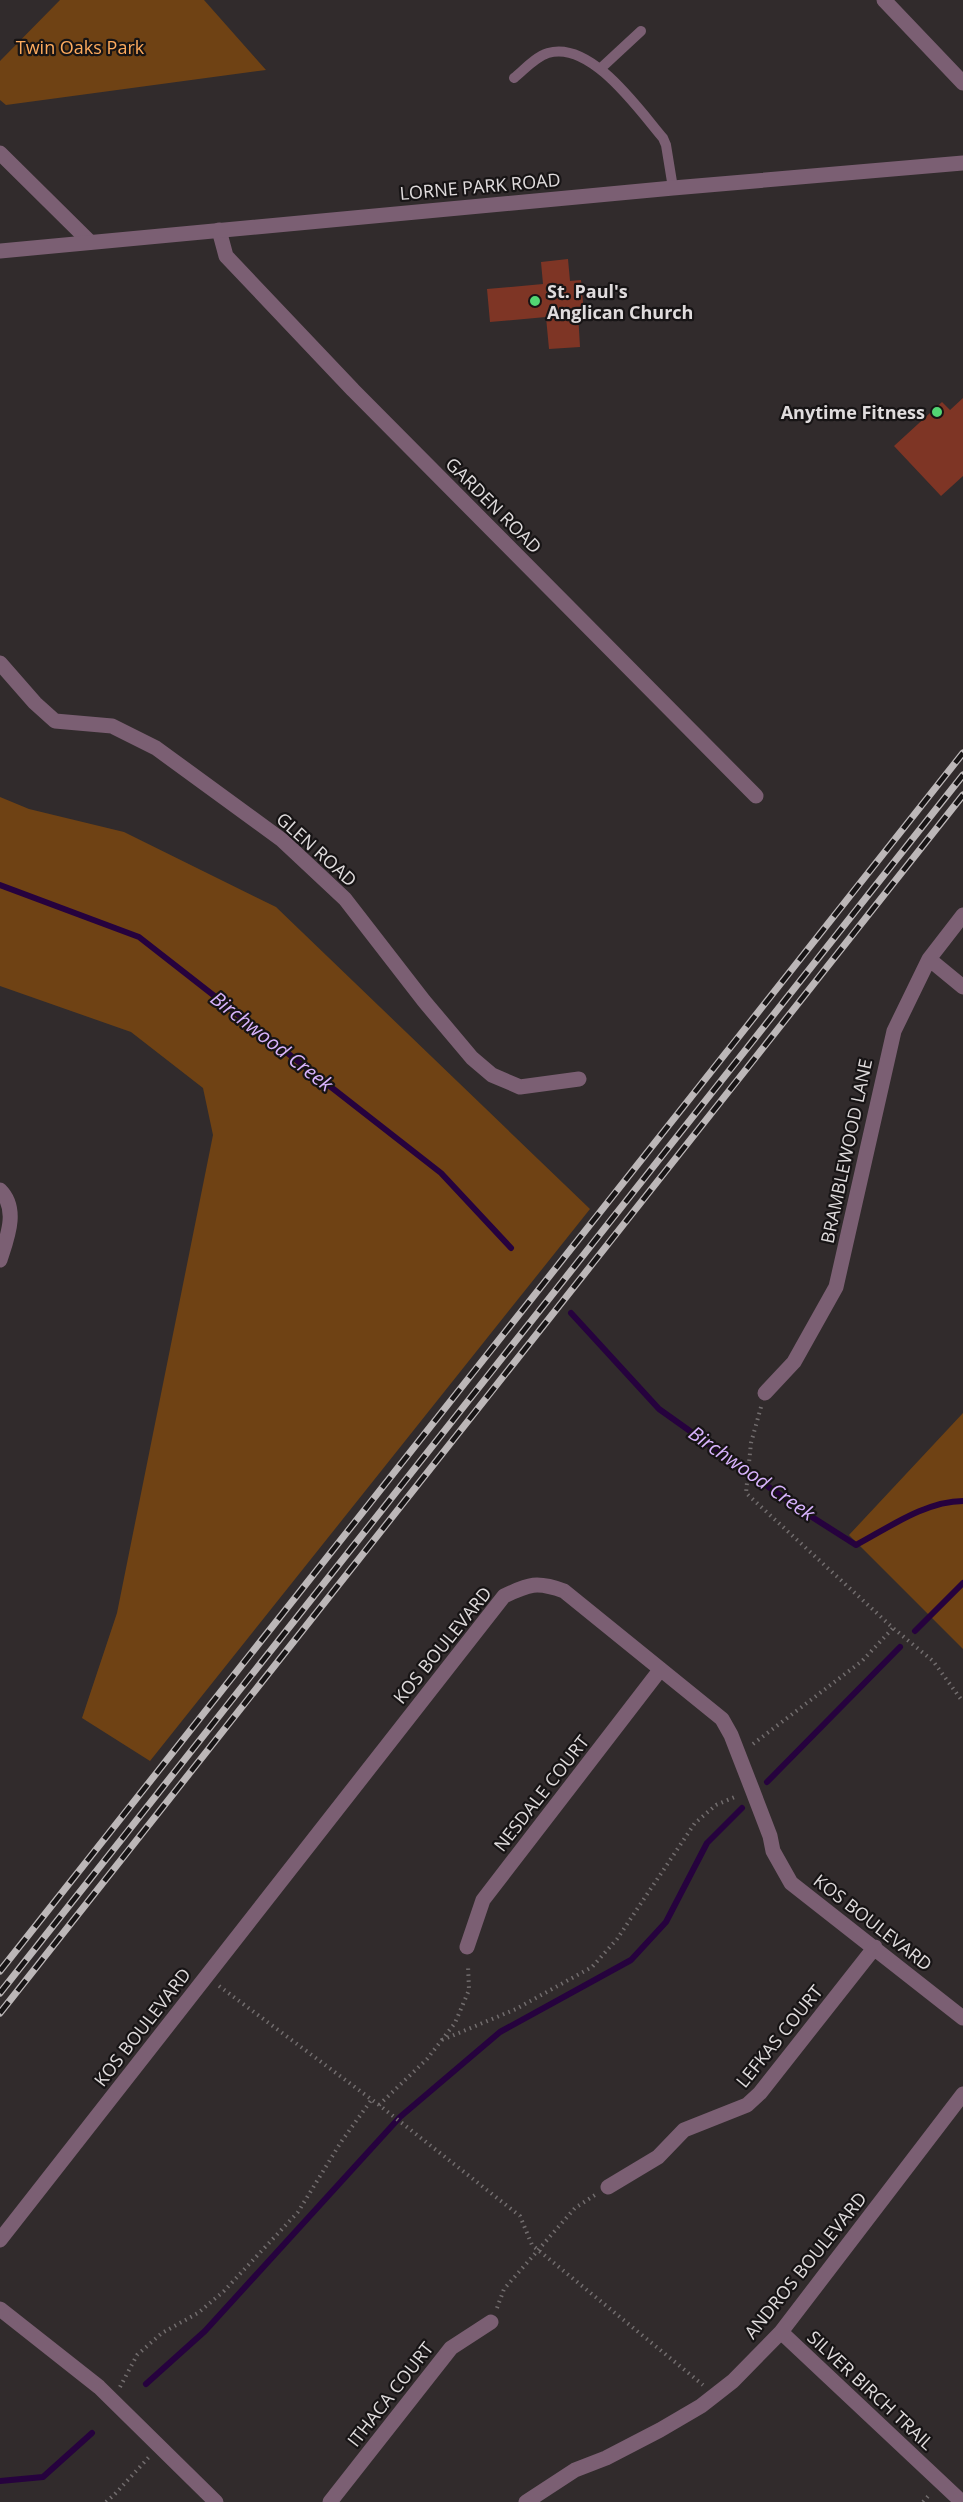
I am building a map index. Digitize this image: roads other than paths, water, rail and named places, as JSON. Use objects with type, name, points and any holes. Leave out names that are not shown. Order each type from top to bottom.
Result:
[{"type":"street","points":[[884,0],[963,83]]},
{"type":"street","points":[[0,153],[90,242]]},
{"type":"street","name":"LORNE PARK ROAD","points":[[0,251],[963,163]]},
{"type":"street","name":"GARDEN ROAD","points":[[219,230],[226,256],[384,421],[756,796]]},
{"type":"street","name":"GLEN ROAD","points":[[0,663],[35,703],[55,721],[111,726],[156,748],[282,840],[345,899],[424,1001],[472,1058],[492,1075],[520,1087],[579,1080]]},
{"type":"street","name":"BRAMBLEWOOD LANE","points":[[765,1393],[794,1362],[836,1287],[894,1031],[929,959],[963,915]]},
{"type":"street","points":[[929,959],[963,987]]},
{"type":"street","points":[[0,1190],[5,1195],[11,1217],[0,1260]]},
{"type":"street","name":"KOS BOULEVARD","points":[[0,2240],[504,1596],[533,1584],[545,1584],[564,1591],[722,1719],[739,1755],[770,1836],[773,1851],[791,1883],[963,2018]]},
{"type":"street","name":"NESDALE COURT","points":[[467,1947],[483,1900],[660,1671]]},
{"type":"street","name":"LEFKAS COURT","points":[[608,2187],[658,2157],[684,2130],[747,2105],[760,2093],[875,1947]]},
{"type":"street","name":"ANDROS BOULEVARD","points":[[526,2502],[544,2497],[574,2470],[606,2458],[660,2430],[733,2381],[781,2332],[963,2094]]},
{"type":"street","points":[[0,2309],[83,2374],[216,2502]]},
{"type":"street","name":"ITHACA COURT","points":[[330,2502],[451,2348],[491,2322]]},
{"type":"street","name":"SILVER BIRCH TRAIL","points":[[781,2332],[962,2502]]},
{"type":"lane","points":[[600,69],[642,31]]},
{"type":"lane","points":[[514,78],[539,57],[555,52],[579,57],[600,69],[663,138],[673,188]]},
{"type":"waterway","name":"Birchwood Creek","points":[[0,885],[139,937],[441,1173],[511,1248]]},
{"type":"waterway","name":"Birchwood Creek","points":[[571,1313],[659,1409],[801,1510],[856,1545],[921,1510],[935,1505],[963,1501]]},
{"type":"waterway","points":[[915,1631],[963,1583]]},
{"type":"waterway","points":[[767,1782],[900,1647]]},
{"type":"waterway","points":[[146,2384],[205,2331],[400,2117],[500,2032],[631,1960],[666,1922],[707,1843],[742,1808]]},
{"type":"waterway","points":[[0,2481],[43,2477],[92,2433]]},
{"type":"railway","points":[[0,1971],[963,753]]},
{"type":"railway","points":[[0,1993],[963,775]]},
{"type":"railway","points":[[0,2013],[963,795]]},
{"type":"place","name":"St. Paul's Anglican Church","points":[[535,301]]},
{"type":"place","name":"Anytime Fitness","points":[[937,412]]},
{"type":"park label","name":"Twin Oaks Park","points":[[80,47]]}]
